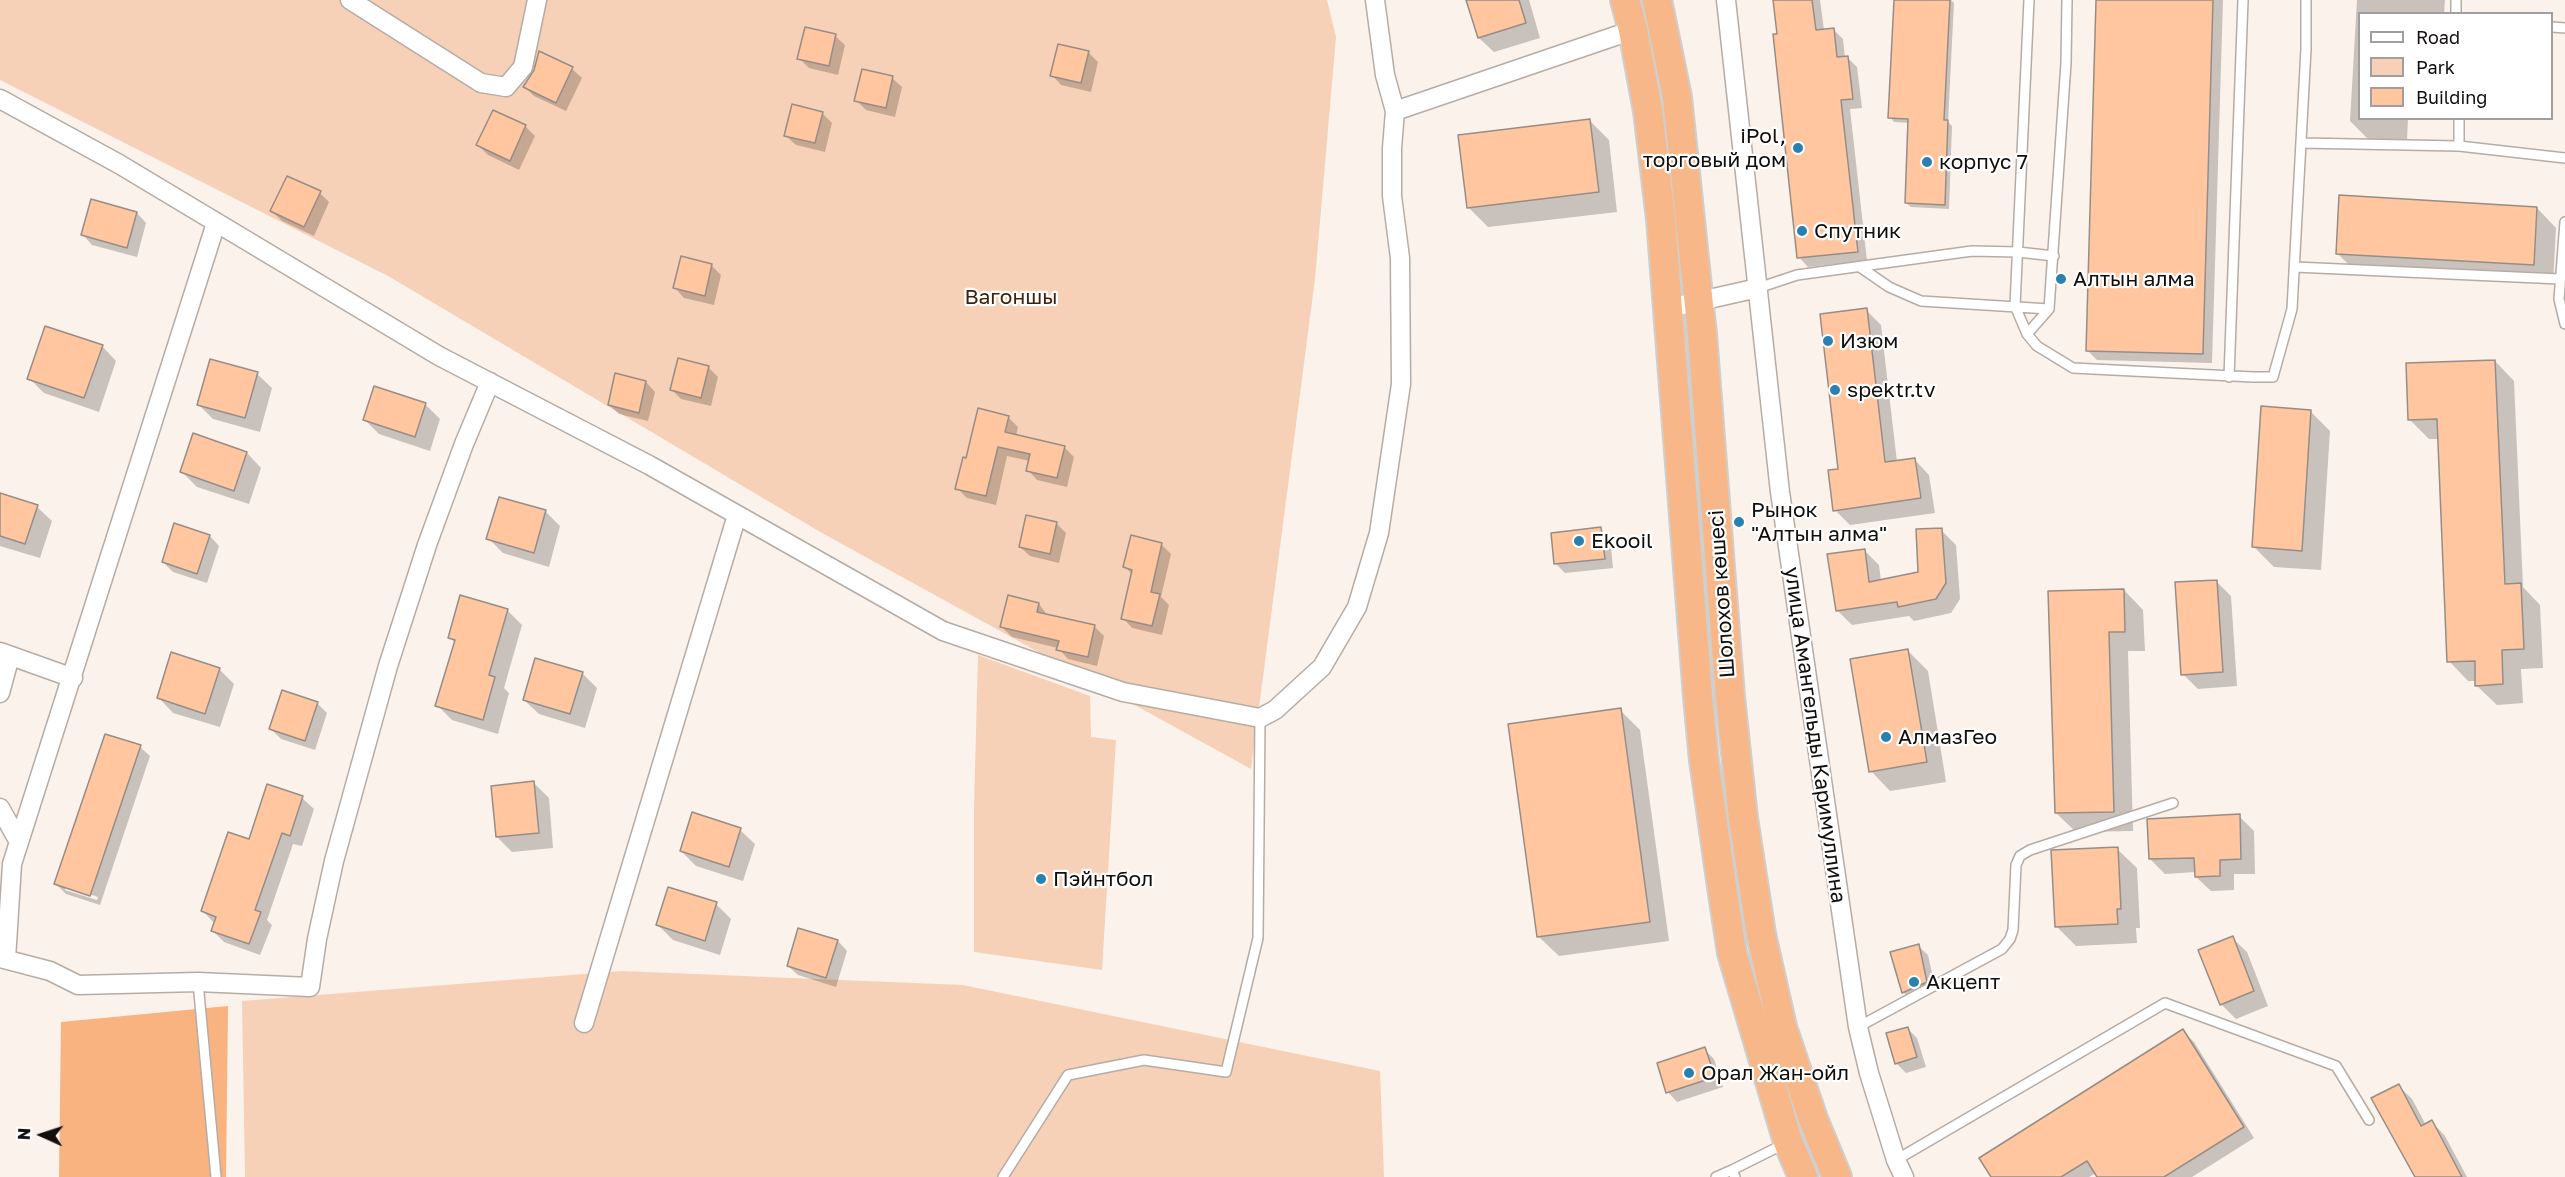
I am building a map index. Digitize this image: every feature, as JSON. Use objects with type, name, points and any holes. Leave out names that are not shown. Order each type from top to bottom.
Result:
[{"type":"highway","name":"Шолохов көшесі","points":[[1625,0],[1648,111],[1669,308],[1704,760],[1732,953],[1788,1142],[1803,1177]]},
{"type":"highway","name":"Шолохов көшесі","points":[[1657,0],[1677,97],[1698,300],[1730,697],[1743,818],[1761,934],[1782,1027],[1813,1119],[1838,1177]]},
{"type":"street","points":[[350,0],[481,83],[506,87],[523,68],[537,0]]},
{"type":"street","points":[[4,108],[119,164],[439,356],[649,465],[943,631],[1123,692],[1260,718],[1275,710],[1322,667],[1357,607],[1379,533],[1401,384],[1400,258],[1392,196],[1395,111],[1385,75],[1375,0]]},
{"type":"street","name":"улица Амангельды Каримуллина","points":[[1726,0],[1780,492],[1858,1027],[1869,1073],[1896,1160],[1904,1177]]},
{"type":"street","points":[[1395,111],[1633,30]]},
{"type":"street","points":[[216,223],[12,864],[3,958],[50,972],[78,985],[198,982],[310,987],[317,939],[334,861],[388,666],[431,534],[464,444],[490,382]]},
{"type":"street","points":[[1669,308],[1758,288]]},
{"type":"street","points":[[584,1023],[737,515]]},
{"type":"street","points":[[0,693],[5,654],[72,678]]},
{"type":"street","points":[[0,808],[19,842]]},
{"type":"lane","points":[[2029,0],[2015,306],[2027,334],[2037,346],[2073,368],[2229,377],[2272,376],[2292,309],[2306,0]]},
{"type":"lane","points":[[2027,334],[2049,309],[2066,63],[2067,0]]},
{"type":"lane","points":[[2229,377],[2243,0]]},
{"type":"lane","points":[[2458,120],[2459,146]]},
{"type":"lane","points":[[2301,143],[2459,146],[2565,158]]},
{"type":"lane","points":[[2565,222],[2559,299],[2565,324]]},
{"type":"lane","points":[[1758,288],[1797,275],[1971,251],[2018,252],[2054,256]]},
{"type":"lane","points":[[1860,267],[1889,287],[1921,301],[2049,309]]},
{"type":"lane","points":[[2295,267],[2560,279]]},
{"type":"lane","points":[[1003,1177],[1068,1075],[1144,1060],[1226,1072],[1258,938],[1260,718]]},
{"type":"lane","points":[[1858,1027],[2002,950],[2013,930],[2016,865],[2020,856],[2030,849],[2173,803]]},
{"type":"lane","points":[[198,982],[216,1177]]},
{"type":"lane","points":[[1896,1160],[2165,1003],[2336,1066],[2369,1120]]},
{"type":"lane","points":[[1716,1177],[1734,1174],[1788,1142]]},
{"type":"green space","name":"Вагоншы","points":[[0,0],[1327,0],[1336,37],[1315,279],[1251,769],[822,533],[388,276],[0,80]]},
{"type":"green space","name":"Пэйнтбол","points":[[978,655],[1090,696],[1091,737],[1116,740],[1102,970],[974,952],[974,807]]},
{"type":"green space","points":[[622,971],[963,985],[1380,1071],[1384,1177],[245,1177],[242,1001]]},
{"type":"shaded area","points":[[228,1006],[226,1177],[59,1177],[61,1022]]},
{"type":"building","points":[[1466,0],[1519,0],[1526,23],[1478,38]]},
{"type":"building","points":[[1773,0],[1812,0],[1816,30],[1834,28],[1837,57],[1848,56],[1853,99],[1841,100],[1858,252],[1797,258],[1773,34],[1777,34]]},
{"type":"building","points":[[1894,0],[1950,0],[1944,120],[1948,120],[1945,205],[1905,203],[1908,119],[1888,118]]},
{"type":"building","points":[[2096,0],[2213,0],[2203,354],[2086,351]]},
{"type":"building","points":[[805,27],[836,34],[829,66],[797,59]]},
{"type":"building","points":[[1058,44],[1089,51],[1081,83],[1050,76]]},
{"type":"building","points":[[539,51],[573,67],[556,103],[523,87],[534,70]]},
{"type":"building","points":[[862,69],[893,76],[886,108],[854,101]]},
{"type":"building","points":[[792,104],[823,112],[815,143],[784,136]]},
{"type":"building","points":[[493,110],[526,125],[510,161],[476,145]]},
{"type":"building","points":[[1590,119],[1599,192],[1467,208],[1458,135]]},
{"type":"building","points":[[287,176],[321,191],[304,227],[270,211]]},
{"type":"building","points":[[2339,195],[2537,207],[2534,265],[2336,254]]},
{"type":"building","points":[[91,199],[137,212],[127,248],[81,235]]},
{"type":"building","points":[[681,256],[712,264],[705,296],[673,288]]},
{"type":"building","points":[[1867,308],[1885,462],[1915,458],[1921,498],[1833,511],[1828,470],[1838,469],[1820,314]]},
{"type":"building","points":[[45,326],[103,345],[84,398],[27,379]]},
{"type":"building","points":[[678,358],[709,366],[701,398],[670,390]]},
{"type":"building","points":[[210,359],[258,372],[245,418],[197,405]]},
{"type":"building","points":[[2495,360],[2505,584],[2521,583],[2524,649],[2502,650],[2503,684],[2475,686],[2475,661],[2447,662],[2437,419],[2408,420],[2406,363]]},
{"type":"building","points":[[615,373],[646,381],[639,413],[608,405]]},
{"type":"building","points":[[374,386],[426,403],[415,437],[363,420]]},
{"type":"building","points":[[2261,406],[2311,410],[2302,551],[2252,547]]},
{"type":"building","points":[[978,408],[1009,416],[1005,432],[1065,446],[1057,478],[1026,471],[1030,454],[998,447],[986,496],[955,489],[963,457],[966,458]]},
{"type":"building","points":[[193,433],[247,452],[234,491],[180,472]]},
{"type":"building","points":[[0,493],[38,505],[25,544],[0,536]]},
{"type":"building","points":[[499,497],[546,510],[534,553],[486,539]]},
{"type":"building","points":[[1026,515],[1057,522],[1050,554],[1019,547]]},
{"type":"building","points":[[174,523],[210,535],[197,574],[162,562]]},
{"type":"building","points":[[1601,527],[1605,559],[1554,564],[1551,533]]},
{"type":"building","points":[[1942,528],[1946,583],[1936,599],[1898,607],[1897,602],[1836,611],[1827,554],[1865,549],[1869,582],[1918,572],[1916,529]]},
{"type":"building","points":[[1131,535],[1162,543],[1151,592],[1160,594],[1152,626],[1121,619],[1132,570],[1123,567]]},
{"type":"building","points":[[2217,580],[2223,672],[2181,675],[2175,582]]},
{"type":"building","points":[[2124,589],[2125,632],[2109,632],[2114,812],[2055,813],[2048,591]]},
{"type":"building","points":[[460,595],[508,609],[489,675],[495,677],[483,720],[435,706],[455,640],[448,638]]},
{"type":"building","points":[[1008,595],[1039,603],[1037,612],[1095,625],[1088,657],[1056,650],[1059,641],[1000,627]]},
{"type":"building","points":[[1908,649],[1927,762],[1869,772],[1850,659]]},
{"type":"building","points":[[171,652],[220,668],[205,714],[157,698]]},
{"type":"building","points":[[535,658],[583,672],[570,714],[523,700]]},
{"type":"building","points":[[282,690],[318,702],[305,741],[269,729]]},
{"type":"building","points":[[1621,708],[1650,922],[1537,937],[1508,724]]},
{"type":"building","points":[[105,734],[141,745],[90,896],[54,884]]},
{"type":"building","points":[[534,781],[539,833],[496,837],[491,786]]},
{"type":"building","points":[[267,784],[303,796],[290,836],[282,833],[255,910],[261,912],[249,944],[211,931],[216,917],[201,911],[228,832],[249,839]]},
{"type":"building","points":[[692,812],[741,828],[729,867],[680,851]]},
{"type":"building","points":[[2240,814],[2241,859],[2220,860],[2220,876],[2195,877],[2194,858],[2149,859],[2147,819]]},
{"type":"building","points":[[2118,847],[2121,909],[2117,909],[2118,924],[2055,927],[2051,850]]},
{"type":"building","points":[[668,887],[717,902],[705,941],[656,925]]},
{"type":"building","points":[[798,928],[838,940],[826,978],[787,966]]},
{"type":"building","points":[[2233,936],[2254,991],[2220,1005],[2198,950]]},
{"type":"building","points":[[1919,944],[1927,982],[1902,993],[1890,952]]},
{"type":"building","points":[[1908,1027],[1917,1057],[1895,1064],[1886,1033]]},
{"type":"building","points":[[2183,1029],[2244,1127],[2164,1177],[2097,1177],[2087,1161],[2061,1177],[1991,1177],[1979,1158]]},
{"type":"building","points":[[1705,1047],[1715,1077],[1666,1093],[1657,1063]]},
{"type":"building","points":[[2399,1084],[2421,1126],[2432,1120],[2462,1177],[2415,1177],[2371,1098]]},
{"type":"place","name":"iPol, торговый дом","points":[[1798,148]]},
{"type":"place","name":"корпус 7","points":[[1927,162]]},
{"type":"place","name":"Спутник","points":[[1802,231]]},
{"type":"place","name":"Алтын алма","points":[[2061,279]]},
{"type":"place","name":"Изюм","points":[[1828,341]]},
{"type":"place","name":"spektr.tv","points":[[1835,390]]},
{"type":"place","name":"Рынок \"Алтын алма\"","points":[[1739,522]]},
{"type":"place","name":"Ekooil","points":[[1579,541]]},
{"type":"place","name":"АлмазГео","points":[[1886,737]]},
{"type":"place","name":"Пэйнтбол","points":[[1041,879]]},
{"type":"place","name":"Акцепт","points":[[1914,982]]},
{"type":"place","name":"Орал Жан-ойл","points":[[1689,1073]]}]
